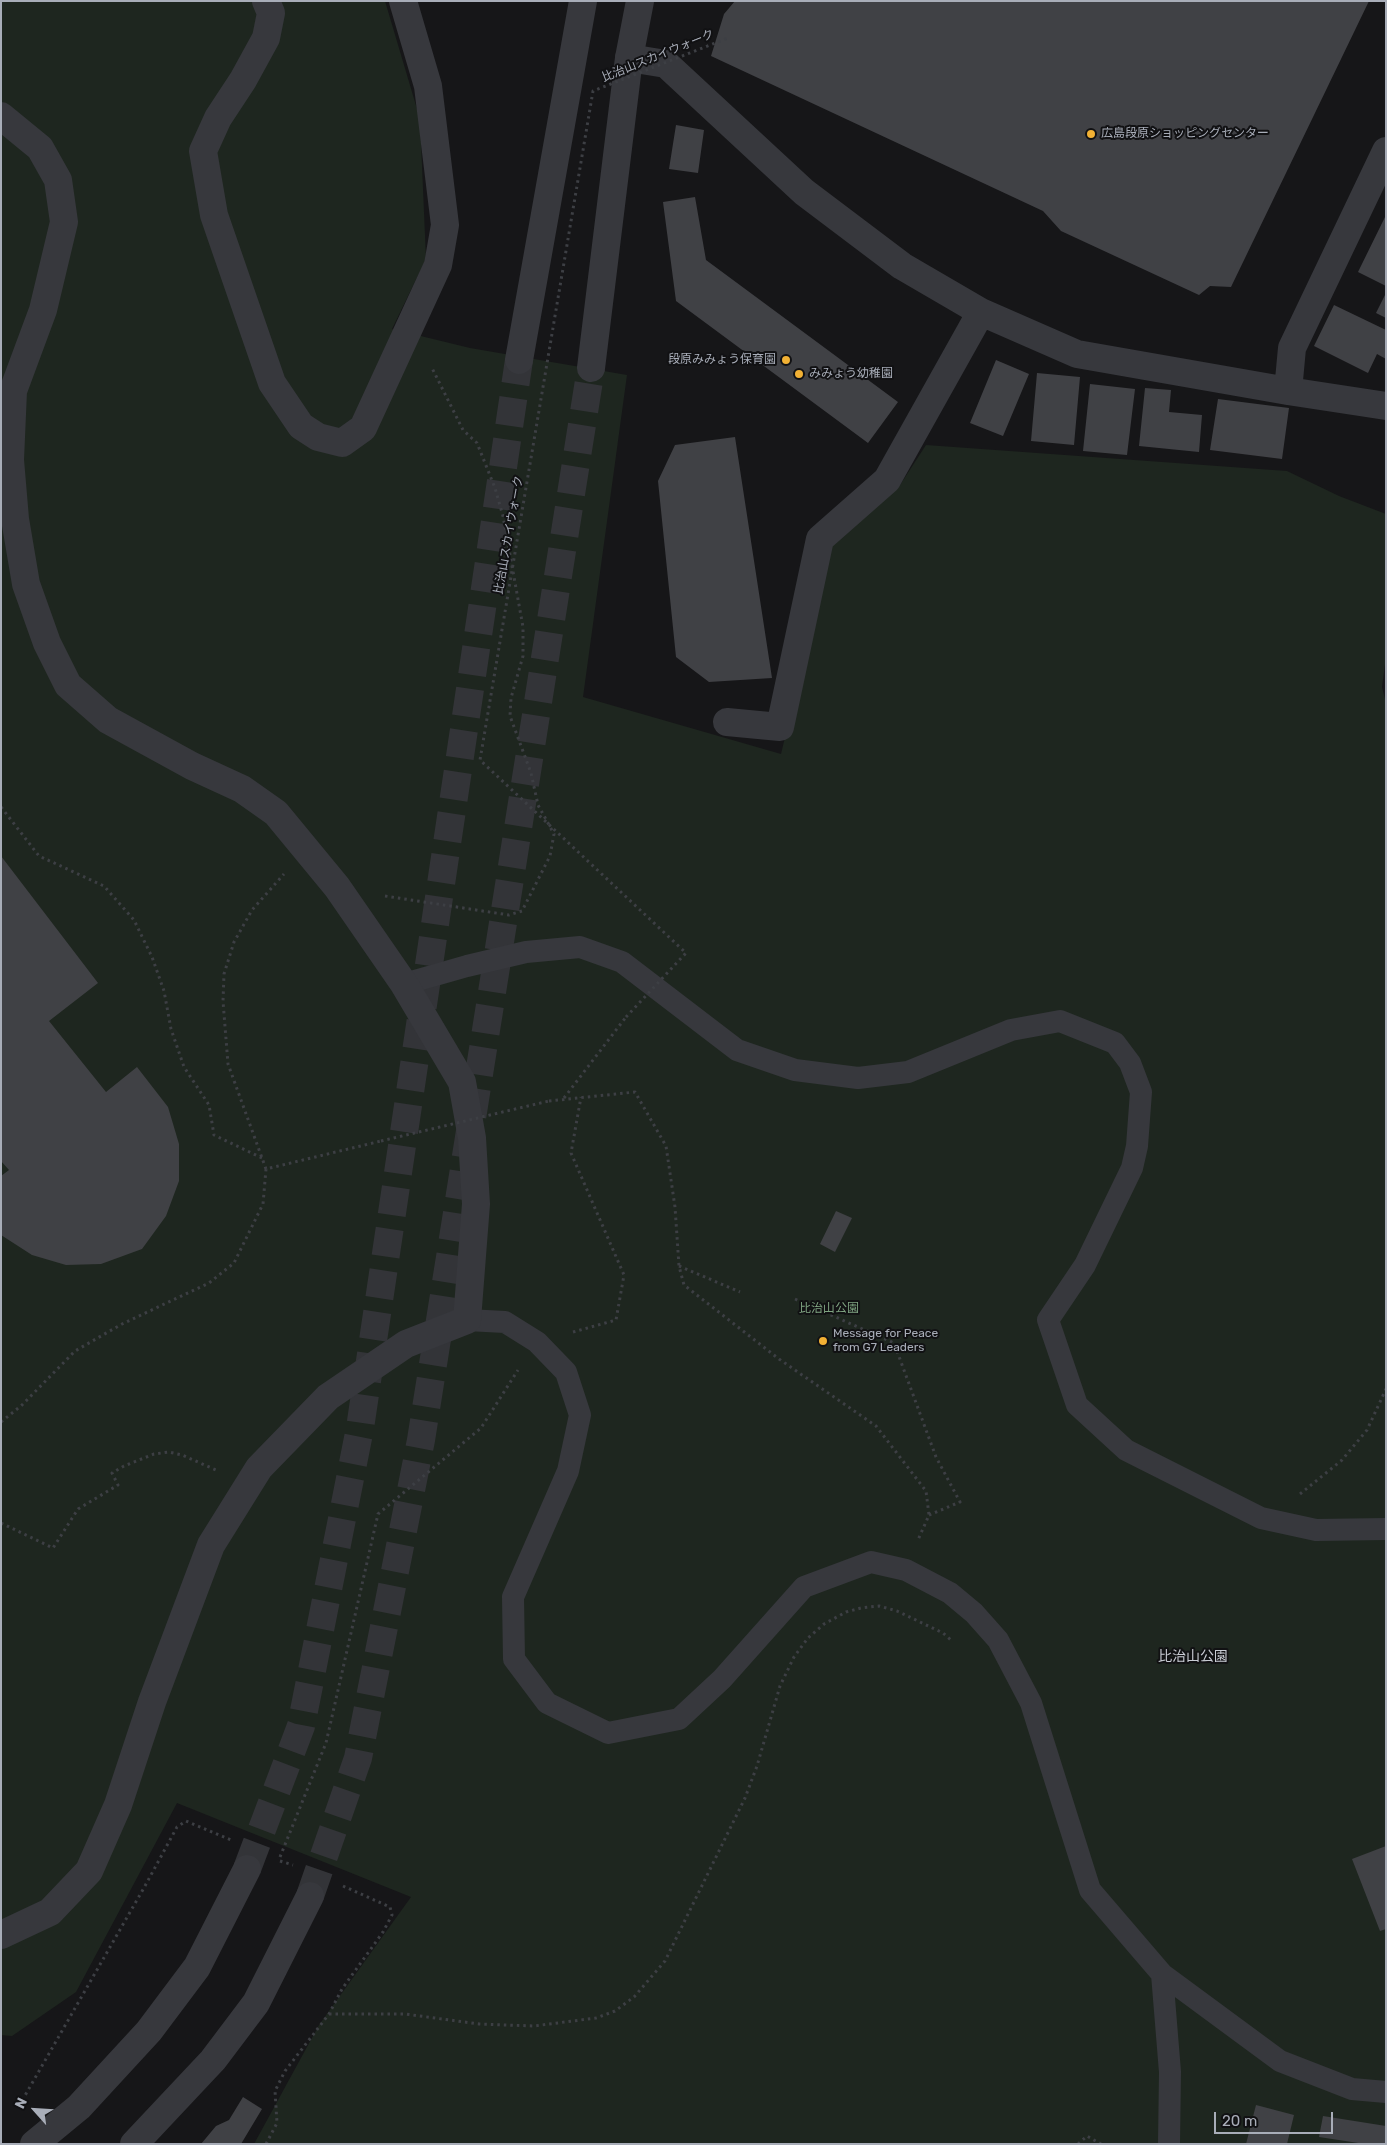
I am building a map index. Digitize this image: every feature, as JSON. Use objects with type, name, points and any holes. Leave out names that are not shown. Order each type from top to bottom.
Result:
[{"type":"street","points":[[266,1],[270,13],[266,38],[243,80],[218,118],[203,151],[214,215],[272,382],[301,426],[318,437],[342,443],[363,428],[438,265],[445,225],[428,86],[403,1]]},
{"type":"street","points":[[519,360],[583,1]]},
{"type":"street","points":[[591,368],[629,58],[640,1]]},
{"type":"street","points":[[629,58],[666,64],[804,192],[902,266],[981,312],[1077,354],[1386,406]]},
{"type":"street","points":[[1,116],[40,148],[58,180],[64,222],[44,310],[13,391],[12,408],[10,460],[15,520],[26,584],[47,643],[68,685],[108,720],[192,766],[242,789],[276,813],[344,898],[404,984],[462,1082],[472,1138],[476,1204],[468,1320],[406,1344],[328,1397],[259,1468],[211,1545],[152,1702],[118,1805],[90,1871],[50,1912],[1,1935]]},
{"type":"street","points":[[1288,391],[1292,348],[1386,151]]},
{"type":"street","points":[[727,722],[780,727],[820,539],[887,480],[981,312]]},
{"type":"street","points":[[34,2144],[79,2107],[149,2031],[196,1967],[247,1868]]},
{"type":"street","points":[[134,2144],[213,2060],[256,2003],[310,1896]]},
{"type":"lane","points":[[404,984],[526,952],[580,947],[622,962],[737,1050],[795,1070],[858,1078],[908,1072],[1011,1030],[1060,1021],[1115,1043],[1130,1063],[1140,1092],[1138,1146],[1132,1168],[1085,1265],[1048,1320],[1077,1405],[1126,1450],[1262,1518],[1316,1530],[1386,1529]]},
{"type":"lane","points":[[468,1320],[505,1322],[536,1342],[566,1372],[580,1415],[568,1470],[513,1597],[514,1659],[547,1703],[608,1733],[678,1719],[722,1679],[804,1587],[871,1562],[906,1570],[950,1593],[974,1613],[998,1640],[1032,1703],[1090,1890],[1162,1974],[1280,2061],[1352,2089],[1386,2092]]},
{"type":"lane","points":[[1162,1974],[1170,2072],[1169,2144]]},
{"type":"path","name":"比治山スカイウォーク","points":[[564,1099],[626,1017],[686,953],[480,760],[593,91],[728,38]]},
{"type":"path","points":[[344,898],[379,895],[509,915],[522,911],[550,856],[554,834],[538,805],[531,773],[510,716],[511,698],[523,656],[523,627],[507,535],[495,488],[477,443],[463,430],[430,366],[398,351]]},
{"type":"path","points":[[1,807],[39,856],[104,886],[134,920],[152,957],[164,990],[171,1029],[184,1066],[209,1105],[214,1135],[262,1158]]},
{"type":"path","points":[[1,1422],[22,1405],[75,1351],[122,1324],[209,1283],[234,1263],[263,1204],[266,1168],[228,1064],[223,1001],[224,974],[234,942],[252,910],[269,891]]},
{"type":"path","points":[[266,1168],[549,1101],[635,1092],[666,1146],[675,1207],[679,1266],[684,1285],[779,1359],[876,1426],[926,1491],[929,1514],[906,1570]]},
{"type":"path","points":[[279,1860],[326,1743],[378,1514],[481,1428],[536,1342],[616,1320],[624,1275],[571,1153],[581,1097]]},
{"type":"path","points":[[679,1266],[740,1292]]},
{"type":"path","points":[[795,1299],[894,1343],[936,1457],[960,1502],[929,1514]]},
{"type":"path","points":[[1262,1518],[1288,1505],[1342,1460],[1367,1430],[1386,1389]]},
{"type":"path","points":[[1,1523],[53,1548],[78,1510],[118,1485],[112,1473],[138,1459],[169,1452],[182,1455],[221,1473]]},
{"type":"path","points":[[329,2014],[405,2014],[479,2024],[534,2026],[596,2018],[614,2011],[634,1997],[665,1962],[745,1798],[757,1766],[780,1686],[794,1657],[808,1638],[824,1624],[846,1612],[879,1606],[897,1611],[943,1633],[955,1643]]},
{"type":"path","points":[[19,2106],[177,1827]]},
{"type":"path","points":[[1078,2144],[1087,2136],[1101,2144]]},
{"type":"green space","name":"比治山公園","points":[[1,1],[385,1],[420,119],[426,259],[392,329],[470,348],[627,375],[583,697],[781,754],[832,541],[900,485],[926,445],[1287,471],[1339,496],[1386,514],[1386,657],[1382,687],[1386,703],[1386,2144],[254,2144],[319,2025],[411,1897],[177,1803],[76,1992],[12,2036],[1,2035]]},
{"type":"building","name":"広島段原ショッピングセンター","points":[[735,1],[1369,1],[1231,287],[1210,286],[1199,295],[1061,231],[1043,211],[711,56],[724,14]]},
{"type":"building","points":[[676,125],[704,130],[698,173],[669,169]]},
{"type":"building","points":[[695,197],[706,260],[898,402],[868,443],[676,301],[663,202]]},
{"type":"building","points":[[1386,215],[1386,286],[1358,272]]},
{"type":"building","points":[[1386,293],[1386,318],[1376,313]]},
{"type":"building","points":[[1334,305],[1386,330],[1386,359],[1377,354],[1368,373],[1314,346]]},
{"type":"building","points":[[996,360],[1029,374],[1003,436],[970,423]]},
{"type":"building","points":[[1037,373],[1080,377],[1074,445],[1031,441]]},
{"type":"building","points":[[1090,384],[1135,389],[1127,455],[1083,451]]},
{"type":"building","points":[[1145,388],[1171,390],[1169,412],[1202,415],[1199,452],[1139,446]]},
{"type":"building","points":[[1218,399],[1289,408],[1282,459],[1210,450]]},
{"type":"building","points":[[735,437],[772,678],[709,682],[676,657],[658,481],[675,445]]},
{"type":"building","points":[[1,856],[98,983],[49,1021],[106,1092],[137,1067],[168,1107],[179,1144],[179,1181],[166,1216],[142,1249],[101,1264],[66,1265],[32,1255],[1,1235],[1,1176],[9,1170],[1,1161]]},
{"type":"building","points":[[836,1211],[852,1218],[835,1252],[820,1244]]},
{"type":"building","points":[[1386,1846],[1386,1929],[1380,1931],[1352,1859]]},
{"type":"building","points":[[243,2097],[262,2109],[241,2144],[201,2144],[216,2126],[229,2120]]},
{"type":"building","points":[[1256,2105],[1294,2115],[1287,2144],[1246,2144]]},
{"type":"building","points":[[1323,2116],[1386,2126],[1386,2144],[1365,2144],[1319,2137]]},
{"type":"tunnel","points":[[247,1869],[301,1726],[360,1428],[519,360]]},
{"type":"tunnel","points":[[310,1896],[358,1758],[421,1440],[591,368]]},
{"type":"place","name":"広島段原ショッピングセンター","points":[[1091,134]]},
{"type":"place","name":"段原みみょう保育園","points":[[786,360]]},
{"type":"place","name":"みみょう幼稚園","points":[[799,374]]},
{"type":"place","name":"Message for Peace from G7 Leaders","points":[[823,1341]]},
{"type":"district","name":"比治山公園","points":[[1193,1657]]}]
